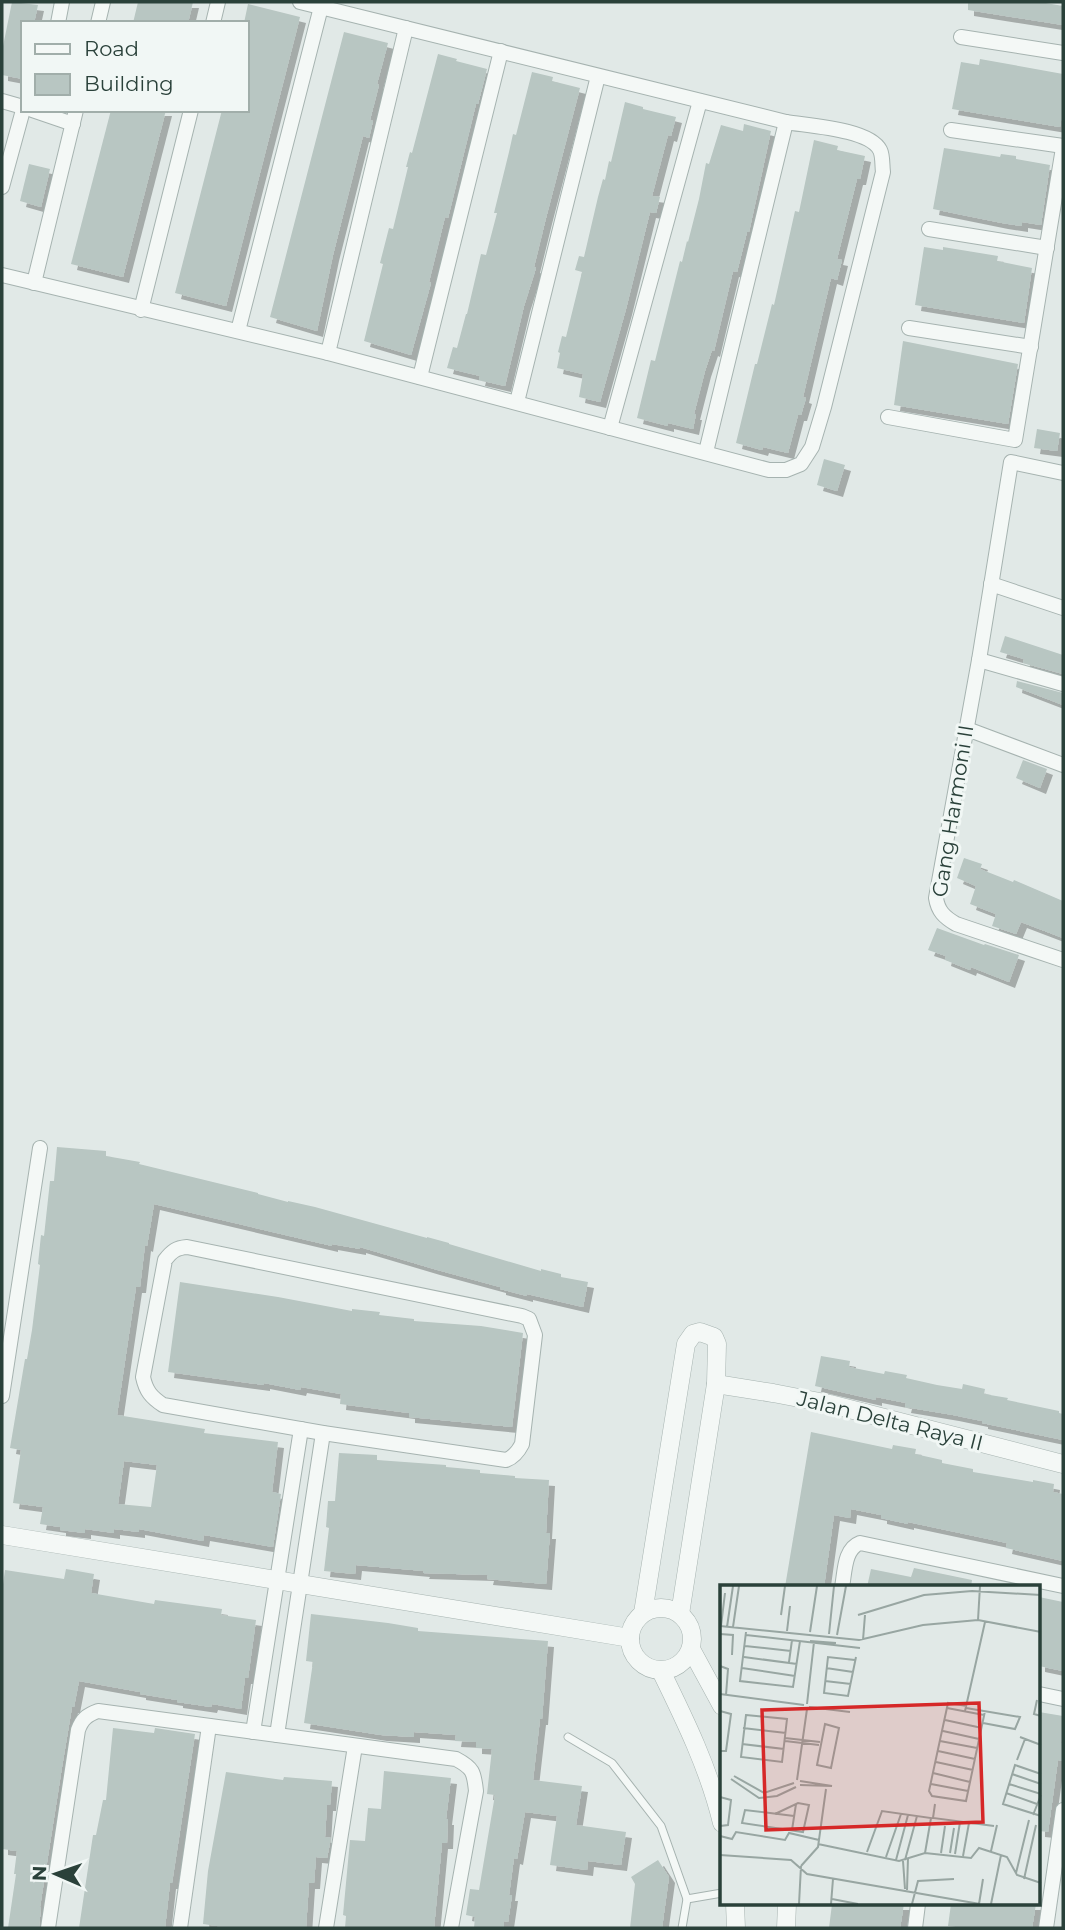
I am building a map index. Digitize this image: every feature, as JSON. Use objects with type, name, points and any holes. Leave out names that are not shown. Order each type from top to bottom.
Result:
[{"type":"street","points":[[58,21],[62,2]]},
{"type":"street","points":[[98,21],[103,2]]},
{"type":"street","points":[[213,21],[218,2]]},
{"type":"street","points":[[2,275],[328,353],[769,470],[786,470],[802,464],[812,447],[824,407],[883,172],[881,152],[873,142],[854,133],[786,122],[300,2]]},
{"type":"street","points":[[238,331],[321,7]]},
{"type":"street","points":[[328,353],[406,28]]},
{"type":"street","points":[[961,37],[1063,53]]},
{"type":"street","points":[[420,377],[501,51]]},
{"type":"street","points":[[517,402],[598,76]]},
{"type":"street","points":[[2,101],[21,108]]},
{"type":"street","points":[[610,428],[700,101]]},
{"type":"street","points":[[2,187],[22,112]]},
{"type":"street","points":[[34,283],[75,117],[43,112]]},
{"type":"street","points":[[141,310],[190,112]]},
{"type":"street","points":[[706,453],[786,122]]},
{"type":"street","points":[[888,417],[1015,440],[1047,248],[1059,205],[1063,147],[951,130]]},
{"type":"street","points":[[929,229],[1047,248]]},
{"type":"street","points":[[909,328],[1031,347]]},
{"type":"street","name":"Gang Harmoni II","points":[[1063,473],[1012,462],[936,898],[938,908],[945,918],[956,924],[1063,960]]},
{"type":"street","points":[[991,584],[1063,608]]},
{"type":"street","points":[[979,660],[1063,684]]},
{"type":"street","points":[[967,729],[1063,765]]},
{"type":"street","points":[[2,1396],[40,1148]]},
{"type":"street","points":[[187,1247],[522,1315],[533,1327],[535,1335],[522,1444],[513,1457],[506,1460],[301,1429],[163,1405],[146,1390],[143,1377],[165,1260],[171,1251],[187,1247]]},
{"type":"street","points":[[643,1613],[686,1344],[693,1334],[699,1332],[713,1337],[717,1344],[716,1384],[680,1614]]},
{"type":"street","name":"Jalan Delta Raya II","points":[[716,1384],[830,1404],[1063,1464]]},
{"type":"street","points":[[253,1732],[301,1429]]},
{"type":"street","points":[[277,1735],[323,1433]]},
{"type":"street","points":[[2,1535],[630,1638]]},
{"type":"street","points":[[842,1585],[848,1553],[860,1543],[1063,1586]]},
{"type":"street","points":[[652,1609],[671,1609],[687,1621],[691,1630],[691,1649],[679,1665],[661,1671],[642,1664],[635,1657],[631,1648],[631,1629],[643,1613],[652,1609]]},
{"type":"street","points":[[691,1649],[720,1702]]},
{"type":"street","points":[[661,1671],[694,1740],[720,1814]]},
{"type":"street","points":[[1040,1695],[1063,1699]]},
{"type":"street","points":[[48,1928],[78,1730],[81,1721],[98,1711],[456,1759],[470,1767],[475,1777],[476,1791],[452,1928]]},
{"type":"street","points":[[180,1928],[209,1726]]},
{"type":"street","points":[[326,1928],[355,1746]]},
{"type":"street","points":[[1046,1928],[1063,1810]]},
{"type":"street","points":[[735,1906],[736,1928]]},
{"type":"street","points":[[786,1928],[787,1906]]},
{"type":"street","points":[[915,1928],[919,1906]]},
{"type":"lane","points":[[568,1737],[612,1763],[662,1826],[687,1899],[681,1928]]},
{"type":"lane","points":[[687,1899],[720,1893]]},
{"type":"building","points":[[12,2],[38,5],[34,21],[21,21],[21,79],[2,75],[2,51]]},
{"type":"building","points":[[138,2],[193,2],[188,21],[133,21]]},
{"type":"building","points":[[968,2],[1040,2],[1063,6],[1063,25],[968,10]]},
{"type":"building","points":[[248,4],[300,17],[226,306],[175,293],[221,112],[248,112],[248,21],[244,21]]},
{"type":"building","points":[[344,32],[388,43],[377,84],[379,85],[370,120],[373,121],[369,138],[363,136],[317,331],[270,317]]},
{"type":"building","points":[[438,54],[487,69],[448,218],[445,217],[429,282],[431,283],[411,355],[364,341],[389,228],[393,229],[406,167]]},
{"type":"building","points":[[980,59],[1063,74],[1060,127],[952,109],[961,62],[979,65]]},
{"type":"building","points":[[532,72],[553,77],[552,81],[580,88],[505,386],[479,380],[480,376],[447,368],[453,347],[457,348],[481,254],[486,255],[513,134],[516,135]]},
{"type":"building","points":[[625,102],[676,117],[671,136],[668,135],[652,196],[660,197],[656,213],[650,212],[600,402],[579,397],[583,374],[557,368],[558,352],[562,336],[566,337],[582,272],[575,270],[579,256],[584,257]]},
{"type":"building","points":[[110,112],[165,112],[123,277],[71,264]]},
{"type":"building","points":[[744,124],[771,131],[749,232],[737,272],[733,271],[714,351],[712,350],[705,371],[694,414],[693,429],[637,418],[651,360],[655,361],[680,261],[682,262],[688,242],[706,163],[709,164],[721,125],[743,131]]},
{"type":"building","points":[[814,140],[838,146],[837,150],[865,156],[837,259],[842,260],[837,280],[831,278],[803,397],[806,398],[801,415],[798,415],[788,453],[763,447],[762,450],[736,443],[755,364],[772,304],[774,305],[795,211],[799,212]]},
{"type":"building","points":[[944,148],[1000,157],[1001,154],[1016,156],[1016,159],[1050,165],[1041,225],[1022,222],[1022,226],[933,209]]},
{"type":"building","points":[[29,164],[50,169],[41,207],[20,201]]},
{"type":"building","points":[[924,247],[943,250],[943,247],[998,256],[997,261],[1032,268],[1024,323],[915,305]]},
{"type":"building","points":[[903,341],[1018,364],[1008,424],[894,405]]},
{"type":"building","points":[[1037,429],[1060,433],[1057,451],[1034,448]]},
{"type":"building","points":[[824,459],[845,465],[837,491],[817,485]]},
{"type":"building","points":[[1005,636],[1063,655],[1063,674],[1023,663],[1024,659],[1000,652]]},
{"type":"building","points":[[1017,681],[1063,693],[1063,705],[1016,687]]},
{"type":"building","points":[[1023,760],[1047,769],[1040,788],[1016,778]]},
{"type":"building","points":[[964,858],[982,864],[980,869],[1063,901],[1063,938],[1021,922],[1016,934],[992,926],[996,914],[970,904],[976,886],[957,878]]},
{"type":"building","points":[[937,928],[1019,955],[1009,982],[971,967],[970,970],[945,960],[946,956],[928,950]]},
{"type":"building","points":[[57,1147],[106,1151],[106,1156],[140,1162],[139,1164],[315,1207],[541,1271],[561,1274],[561,1277],[588,1282],[583,1307],[500,1289],[360,1247],[332,1246],[154,1204],[140,1287],[136,1287],[117,1415],[205,1429],[204,1433],[278,1442],[272,1492],[281,1494],[273,1547],[204,1535],[203,1541],[139,1529],[139,1532],[114,1529],[114,1533],[85,1529],[85,1533],[60,1530],[60,1527],[40,1524],[43,1507],[13,1503],[21,1450],[10,1448],[32,1330],[41,1235],[44,1236],[50,1181],[54,1181]],"holes":[[[124,1461],[157,1465],[151,1507],[118,1504]]]},
{"type":"building","points":[[180,1282],[352,1311],[380,1312],[379,1315],[414,1321],[481,1326],[523,1333],[512,1427],[409,1417],[409,1413],[340,1404],[341,1394],[168,1372]]},
{"type":"building","points":[[821,1356],[850,1361],[849,1367],[884,1374],[885,1371],[907,1375],[906,1378],[937,1385],[962,1389],[963,1384],[985,1389],[984,1394],[1059,1411],[1063,1414],[1063,1440],[905,1407],[906,1403],[876,1397],[876,1400],[815,1386]]},
{"type":"building","points":[[811,1432],[892,1449],[893,1445],[916,1449],[915,1454],[973,1469],[973,1472],[1054,1484],[1053,1492],[1063,1494],[1063,1561],[1006,1548],[1007,1543],[908,1524],[851,1509],[850,1518],[834,1515],[824,1585],[785,1585]]},
{"type":"building","points":[[339,1453],[377,1455],[377,1460],[446,1465],[480,1470],[480,1473],[549,1480],[546,1533],[550,1533],[546,1584],[487,1579],[488,1575],[423,1573],[424,1571],[356,1565],[355,1574],[324,1571],[329,1528],[326,1527],[328,1501],[335,1501]]},
{"type":"building","points":[[914,1568],[972,1580],[971,1585],[867,1585],[871,1569],[911,1577]]},
{"type":"building","points":[[66,1569],[94,1574],[91,1593],[154,1604],[155,1600],[222,1609],[221,1615],[256,1620],[248,1678],[245,1678],[241,1709],[177,1702],[79,1681],[62,1767],[39,1928],[8,1928],[17,1851],[2,1849],[2,1592],[5,1570],[64,1579]]},
{"type":"building","points":[[1040,1597],[1063,1602],[1063,1671],[1040,1666]]},
{"type":"building","points":[[311,1614],[388,1623],[418,1628],[418,1631],[548,1641],[542,1719],[533,1780],[582,1786],[576,1825],[626,1832],[621,1865],[588,1861],[587,1870],[550,1865],[557,1816],[525,1812],[517,1859],[514,1858],[508,1922],[504,1921],[504,1928],[474,1928],[475,1917],[466,1915],[470,1889],[479,1890],[495,1795],[487,1794],[492,1749],[476,1748],[476,1742],[455,1741],[456,1735],[414,1732],[414,1737],[381,1735],[304,1723],[313,1662],[306,1661]]},
{"type":"building","points":[[1040,1712],[1063,1716],[1063,1761],[1058,1760],[1048,1832],[1040,1831]]},
{"type":"building","points":[[113,1728],[154,1733],[155,1728],[195,1734],[165,1928],[79,1928],[93,1835],[96,1835],[103,1800],[106,1800]]},
{"type":"building","points":[[384,1771],[451,1778],[446,1819],[447,1843],[442,1843],[434,1928],[345,1928],[346,1916],[343,1915],[350,1840],[365,1841],[368,1808],[381,1809]]},
{"type":"building","points":[[226,1772],[283,1780],[284,1777],[332,1781],[325,1837],[331,1838],[327,1858],[316,1857],[314,1883],[309,1883],[306,1928],[231,1928],[203,1924],[208,1871]]},
{"type":"building","points":[[658,1860],[669,1877],[662,1928],[630,1928],[635,1884],[631,1877]]},
{"type":"building","points":[[832,1906],[904,1906],[900,1928],[829,1928]]},
{"type":"building","points":[[951,1906],[1036,1906],[1032,1928],[948,1926]]}]
